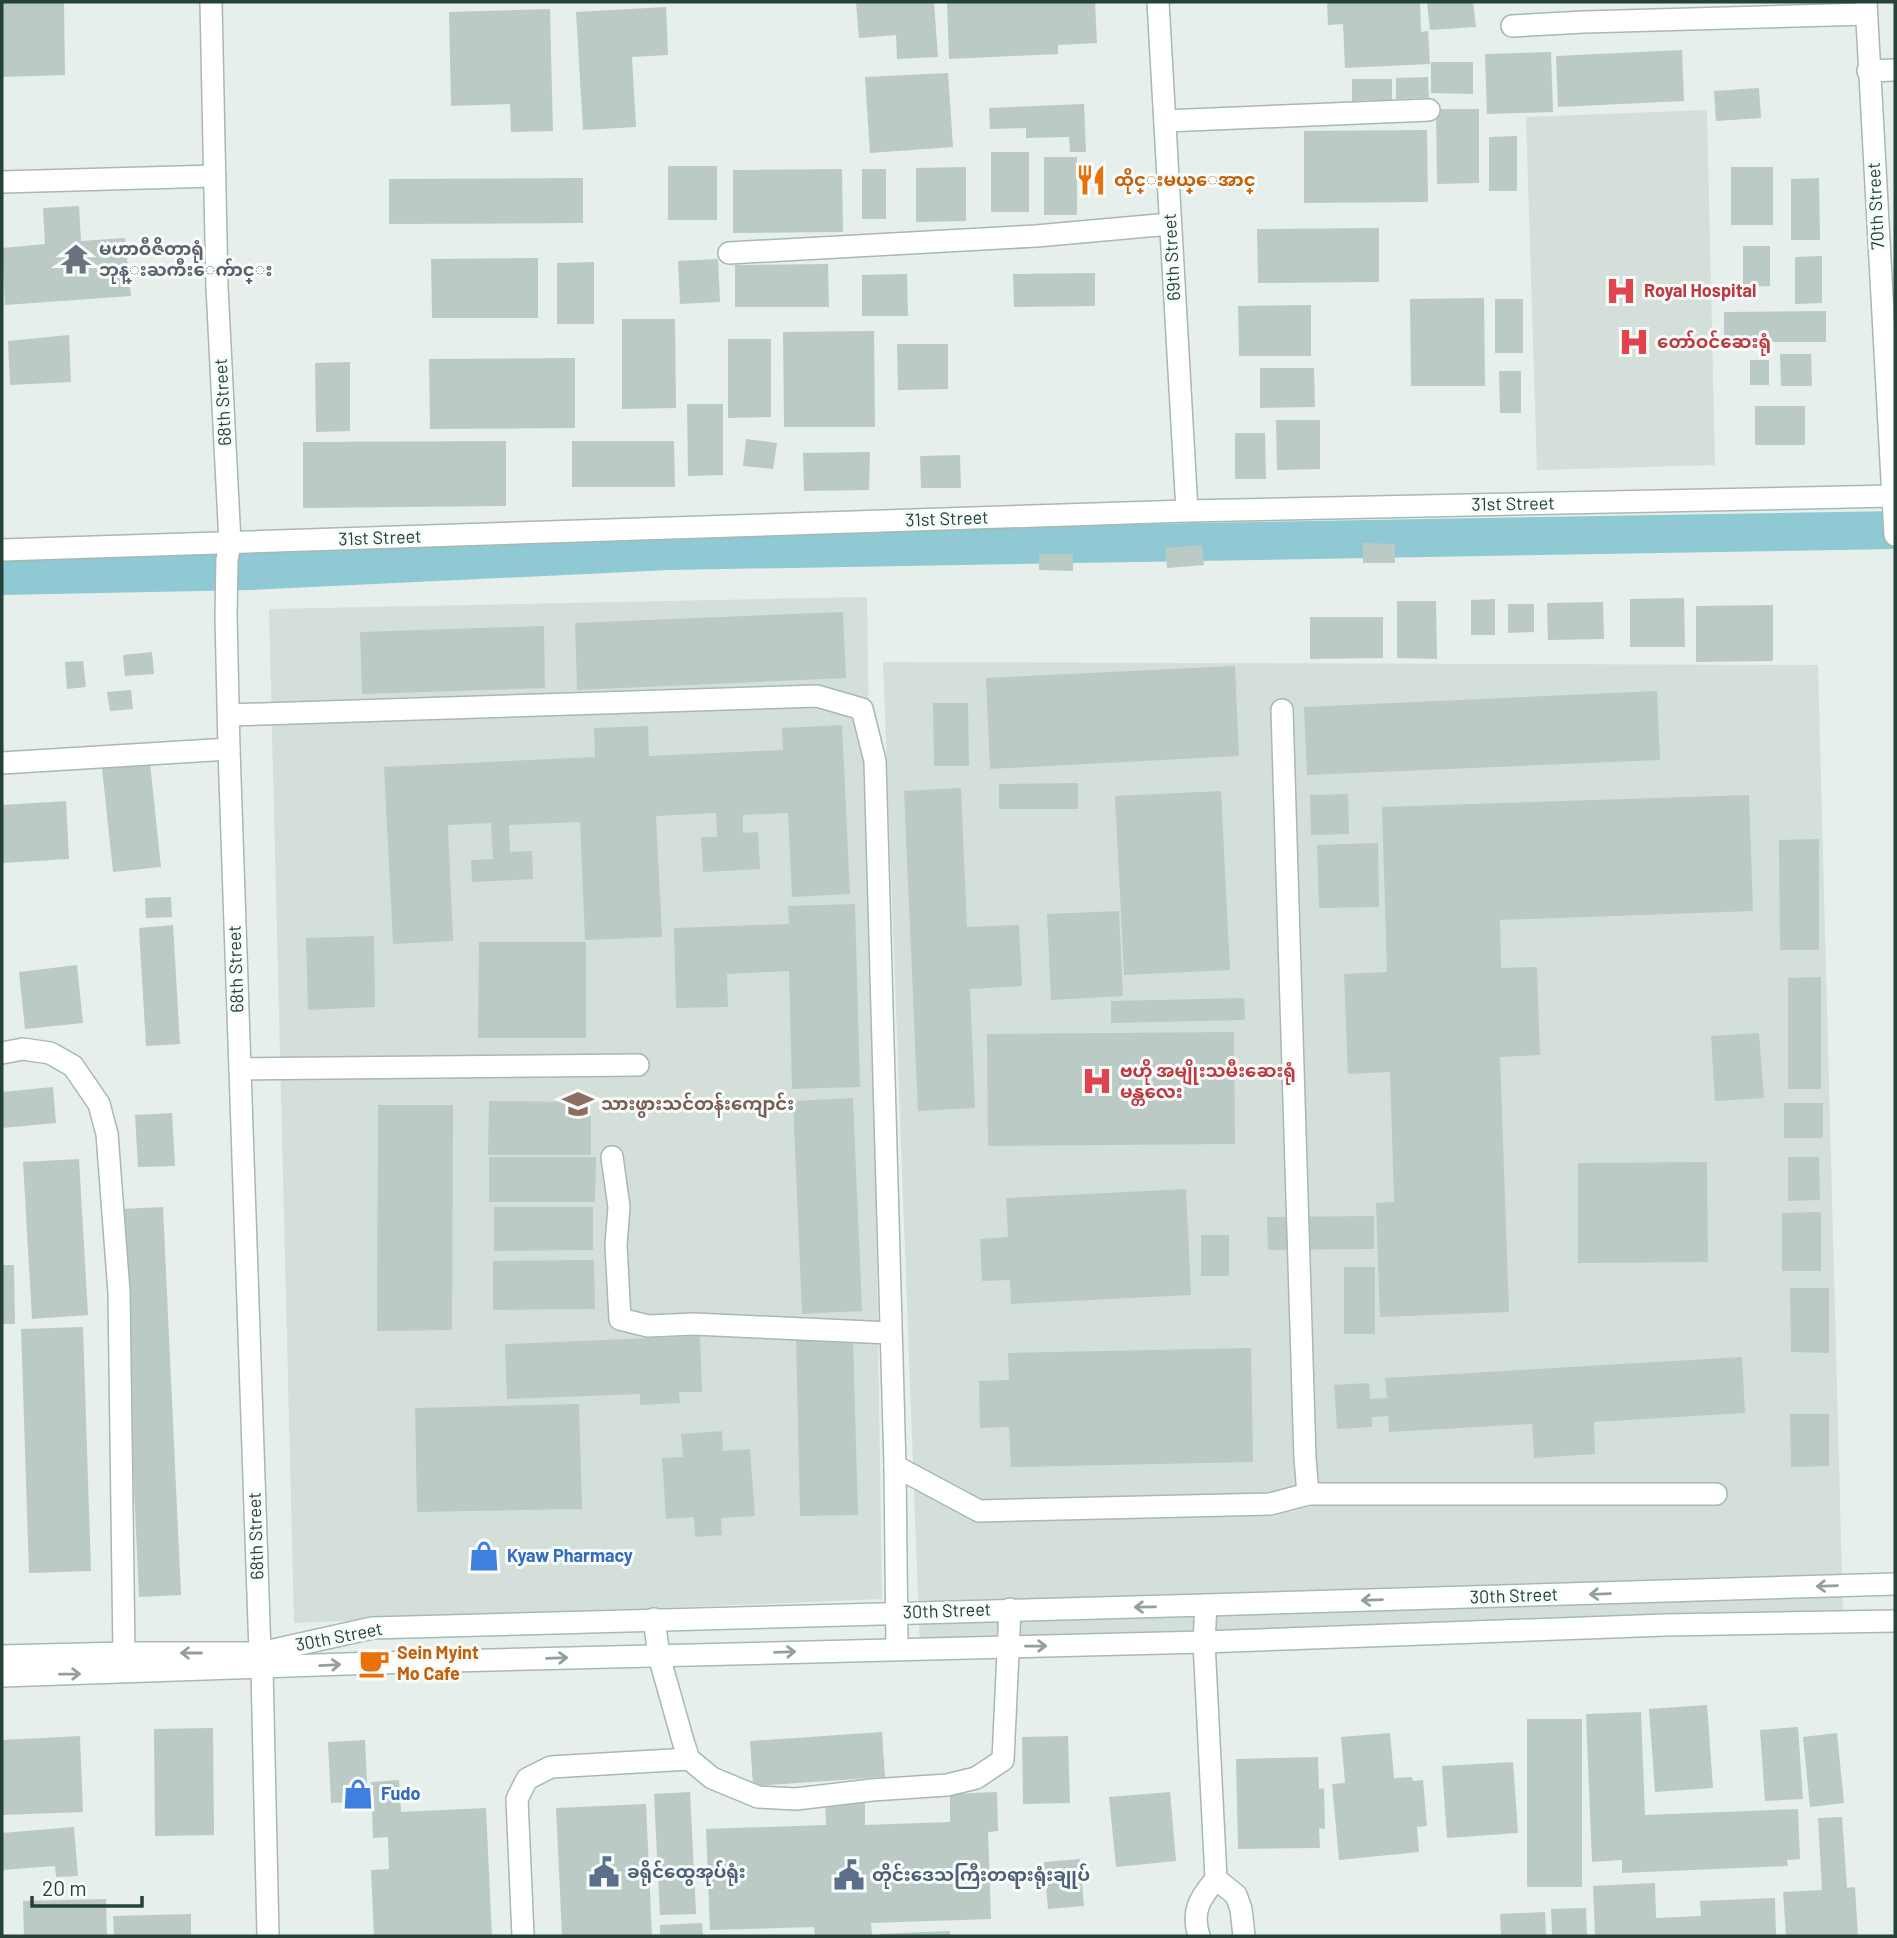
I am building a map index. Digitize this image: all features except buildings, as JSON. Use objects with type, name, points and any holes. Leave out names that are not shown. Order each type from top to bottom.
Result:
[{"type":"street","name":"68th Street","points":[[211,2],[217,287],[228,552],[226,616],[229,749],[268,1936]]},
{"type":"street","name":"69th Street","points":[[1158,2],[1187,511]]},
{"type":"street","points":[[1512,26],[1866,8]]},
{"type":"street","name":"70th Street","points":[[1866,8],[1895,535]]},
{"type":"street","points":[[1868,71],[1895,70]]},
{"type":"street","points":[[1165,121],[1429,110]]},
{"type":"street","points":[[2,182],[215,176]]},
{"type":"street","points":[[729,253],[1036,236],[1170,224]]},
{"type":"street","name":"31st Street","points":[[2,550],[228,552],[1187,511],[1892,496]]},
{"type":"street","points":[[229,715],[817,696],[862,709],[875,761],[895,1466],[897,1649]]},
{"type":"street","points":[[1282,710],[1308,1494]]},
{"type":"street","points":[[2,764],[229,749]]},
{"type":"street","points":[[2,1054],[23,1049],[50,1053],[74,1066],[99,1104],[107,1134],[119,1292],[124,1653]]},
{"type":"street","points":[[240,1069],[638,1065]]},
{"type":"street","points":[[612,1157],[619,1207],[616,1245],[620,1319],[648,1326],[694,1324],[890,1333]]},
{"type":"street","points":[[895,1466],[979,1511],[1270,1504],[1308,1494],[1716,1494]]},
{"type":"street","name":"30th Street","points":[[2,1656],[124,1653],[261,1661],[372,1628],[1895,1584]]},
{"type":"street","points":[[1199,1936],[1195,1911],[1202,1895],[1216,1879],[1204,1642],[1206,1605]]},
{"type":"street","points":[[654,1619],[659,1656],[690,1759],[712,1778],[758,1797],[796,1799],[947,1785],[976,1778],[1003,1760],[1010,1609]]},
{"type":"street","name":"30th Street","points":[[2,1676],[261,1661],[514,1660],[1204,1642],[1665,1625],[1895,1621]]},
{"type":"street","points":[[514,1660],[515,1623]]},
{"type":"street","points":[[523,1936],[517,1799],[527,1779],[551,1767],[690,1759]]},
{"type":"street","points":[[1216,1879],[1236,1895],[1241,1909],[1244,1936]]},
{"type":"shaded area","name":"Royal Hospital","points":[[1707,110],[1715,465],[1537,470],[1526,117]]},
{"type":"shaded area","name":"သားဖွားသင်တန်းကျောင်း","points":[[867,597],[882,1599],[294,1623],[269,609]]},
{"type":"shaded area","points":[[883,662],[1818,665],[1843,1614],[920,1651]]},
{"type":"waterway","points":[[2,576],[249,571],[668,551],[1895,530]]},
{"type":"place","name":"ထိုင္းမယ္ေအာင္","points":[[1091,180]]},
{"type":"place","name":"မဟာဝီဇိတာရုံ ဘုန္းႀကီးေက်ာင္း","points":[[76,259]]},
{"type":"place","name":"Royal Hospital","points":[[1621,291]]},
{"type":"place","name":"တော်ဝင်ဆေးရုံ","points":[[1634,342]]},
{"type":"place","name":"ဗဟို အမျိုးသမီးဆေးရုံ မန္တလေး","points":[[1097,1081]]},
{"type":"place","name":"သားဖွားသင်တန်းကျောင်း","points":[[578,1104]]},
{"type":"place","name":"Kyaw Pharmacy","points":[[484,1556]]},
{"type":"place","name":"Sein Myint Mo Cafe","points":[[374,1663]]},
{"type":"place","name":"Fudo","points":[[358,1794]]},
{"type":"place","name":"ခရိုင်ထွေအုပ်ရုံး","points":[[604,1872]]},
{"type":"place","name":"တိုင်းဒေသကြီးတရားရုံးချုပ်","points":[[849,1875]]}]
